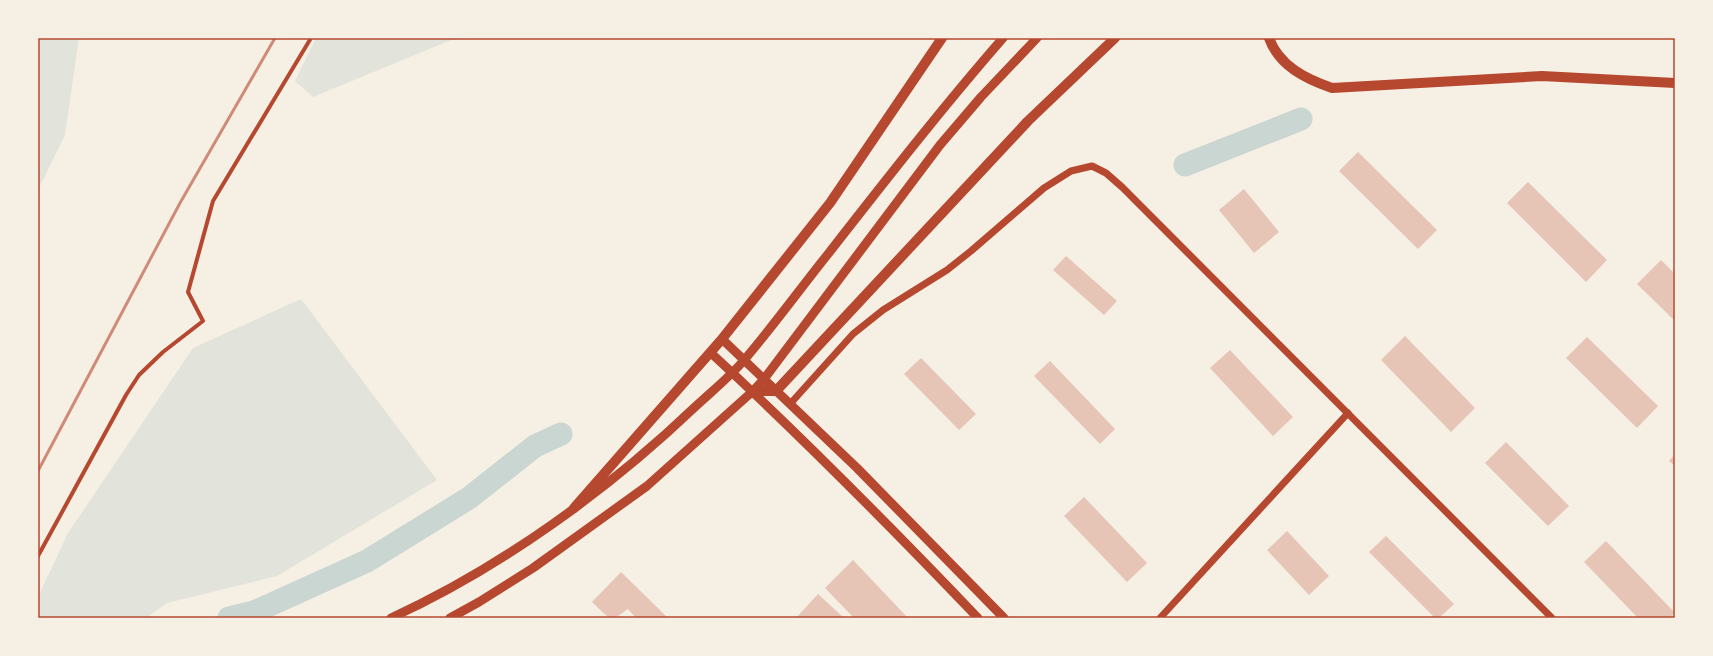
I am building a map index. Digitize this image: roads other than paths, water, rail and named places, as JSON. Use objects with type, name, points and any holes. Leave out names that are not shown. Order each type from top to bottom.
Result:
[{"type":"highway","points":[[574,508],[722,339],[830,203],[942,38]]},
{"type":"highway","points":[[752,391],[776,391],[1028,121],[1115,38]]},
{"type":"highway","points":[[1269,38],[1278,55],[1292,68],[1310,80],[1332,88],[1542,76],[1675,83]]},
{"type":"main road","points":[[391,618],[463,581],[510,552],[574,508],[638,459],[674,427],[744,360],[915,142],[1003,38]]},
{"type":"main road","points":[[450,618],[479,602],[533,568],[647,486],[752,391],[764,379],[940,145],[981,97],[1037,38]]},
{"type":"main road","points":[[722,339],[857,468],[1004,618]]},
{"type":"main road","points":[[710,353],[752,391],[874,510],[978,618]]},
{"type":"street","points":[[38,556],[122,402],[139,375],[163,352],[203,321],[188,292],[213,201],[311,38]]},
{"type":"street","points":[[790,404],[854,334],[883,310],[947,270],[1044,188],[1071,171],[1092,166],[1106,173],[1552,618]]},
{"type":"street","points":[[1160,618],[1348,413]]},
{"type":"waterway","points":[[1185,165],[1301,119]]},
{"type":"waterway","points":[[229,618],[254,612],[367,561],[469,498],[535,446],[561,434]]},
{"type":"railway","points":[[38,471],[180,203],[275,38]]}]
